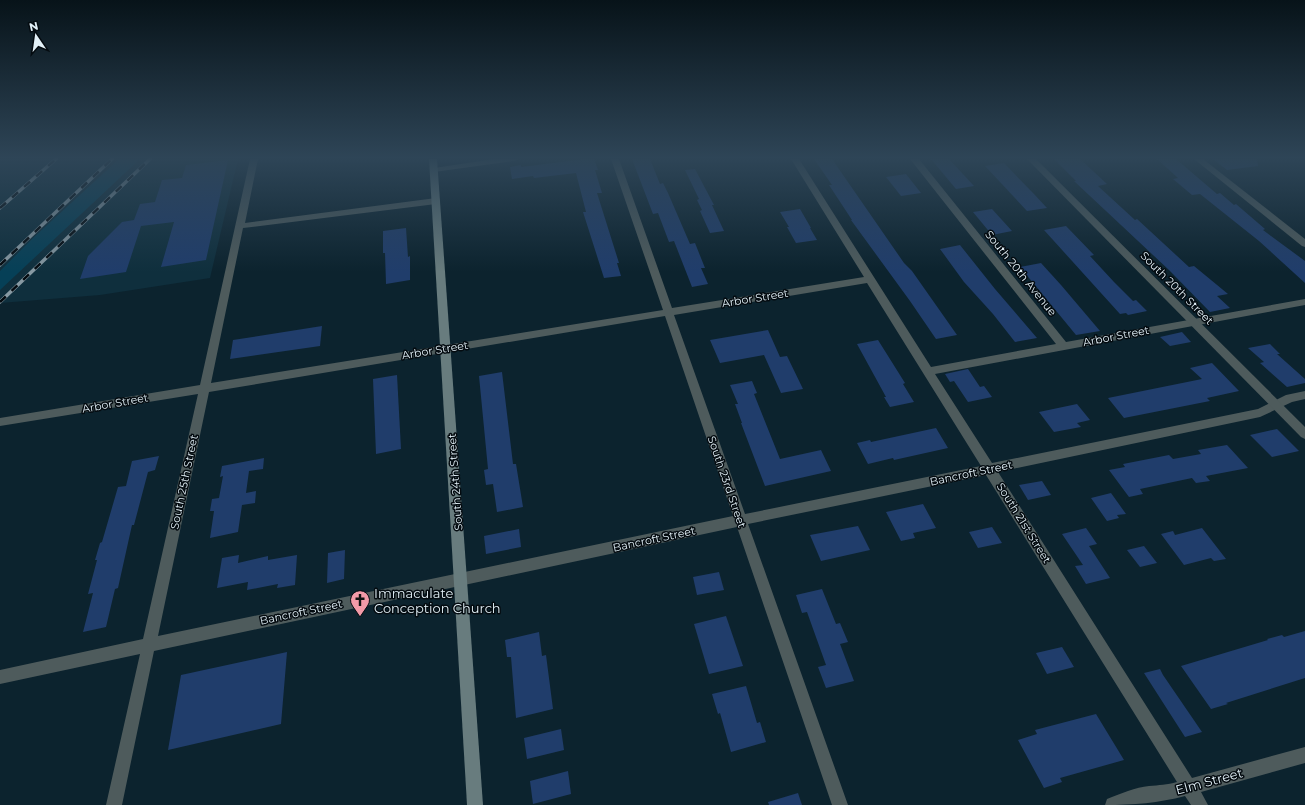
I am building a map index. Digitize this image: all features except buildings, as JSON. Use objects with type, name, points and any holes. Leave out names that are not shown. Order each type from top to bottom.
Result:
[{"type":"main road","name":"South 24th Street","points":[[436,197],[475,805]]},
{"type":"street","name":"South 25th Street","points":[[114,805],[150,645],[246,197]]},
{"type":"street","name":"South 23rd Street","points":[[628,197],[840,805]]},
{"type":"street","name":"South 21st Street","points":[[818,197],[990,468],[1200,805]]},
{"type":"street","name":"South 20th Avenue","points":[[944,197],[1064,346]]},
{"type":"street","name":"South 20th Street","points":[[1069,197],[1305,434]]},
{"type":"street","points":[[1245,197],[1305,244]]},
{"type":"street","points":[[240,226],[436,200]]},
{"type":"street","name":"Arbor Street","points":[[0,422],[870,280]]},
{"type":"street","name":"Arbor Street","points":[[928,371],[1305,302]]},
{"type":"street","name":"Bancroft Street","points":[[0,677],[461,578],[870,495],[990,468],[1260,413],[1290,398],[1305,395]]},
{"type":"street","name":"Elm Street","points":[[1113,805],[1148,794],[1163,794],[1305,755]]},
{"type":"shaded area","points":[[0,197],[229,197],[210,278],[100,295],[0,303]]},
{"type":"shaded area","points":[[78,197],[100,197],[0,290],[0,271]]},
{"type":"railway","points":[[0,208],[13,197]]},
{"type":"railway","points":[[0,265],[72,197]]},
{"type":"railway","points":[[0,302],[111,197]]},
{"type":"place","name":"Immaculate Conception Church","points":[[360,617]]}]
